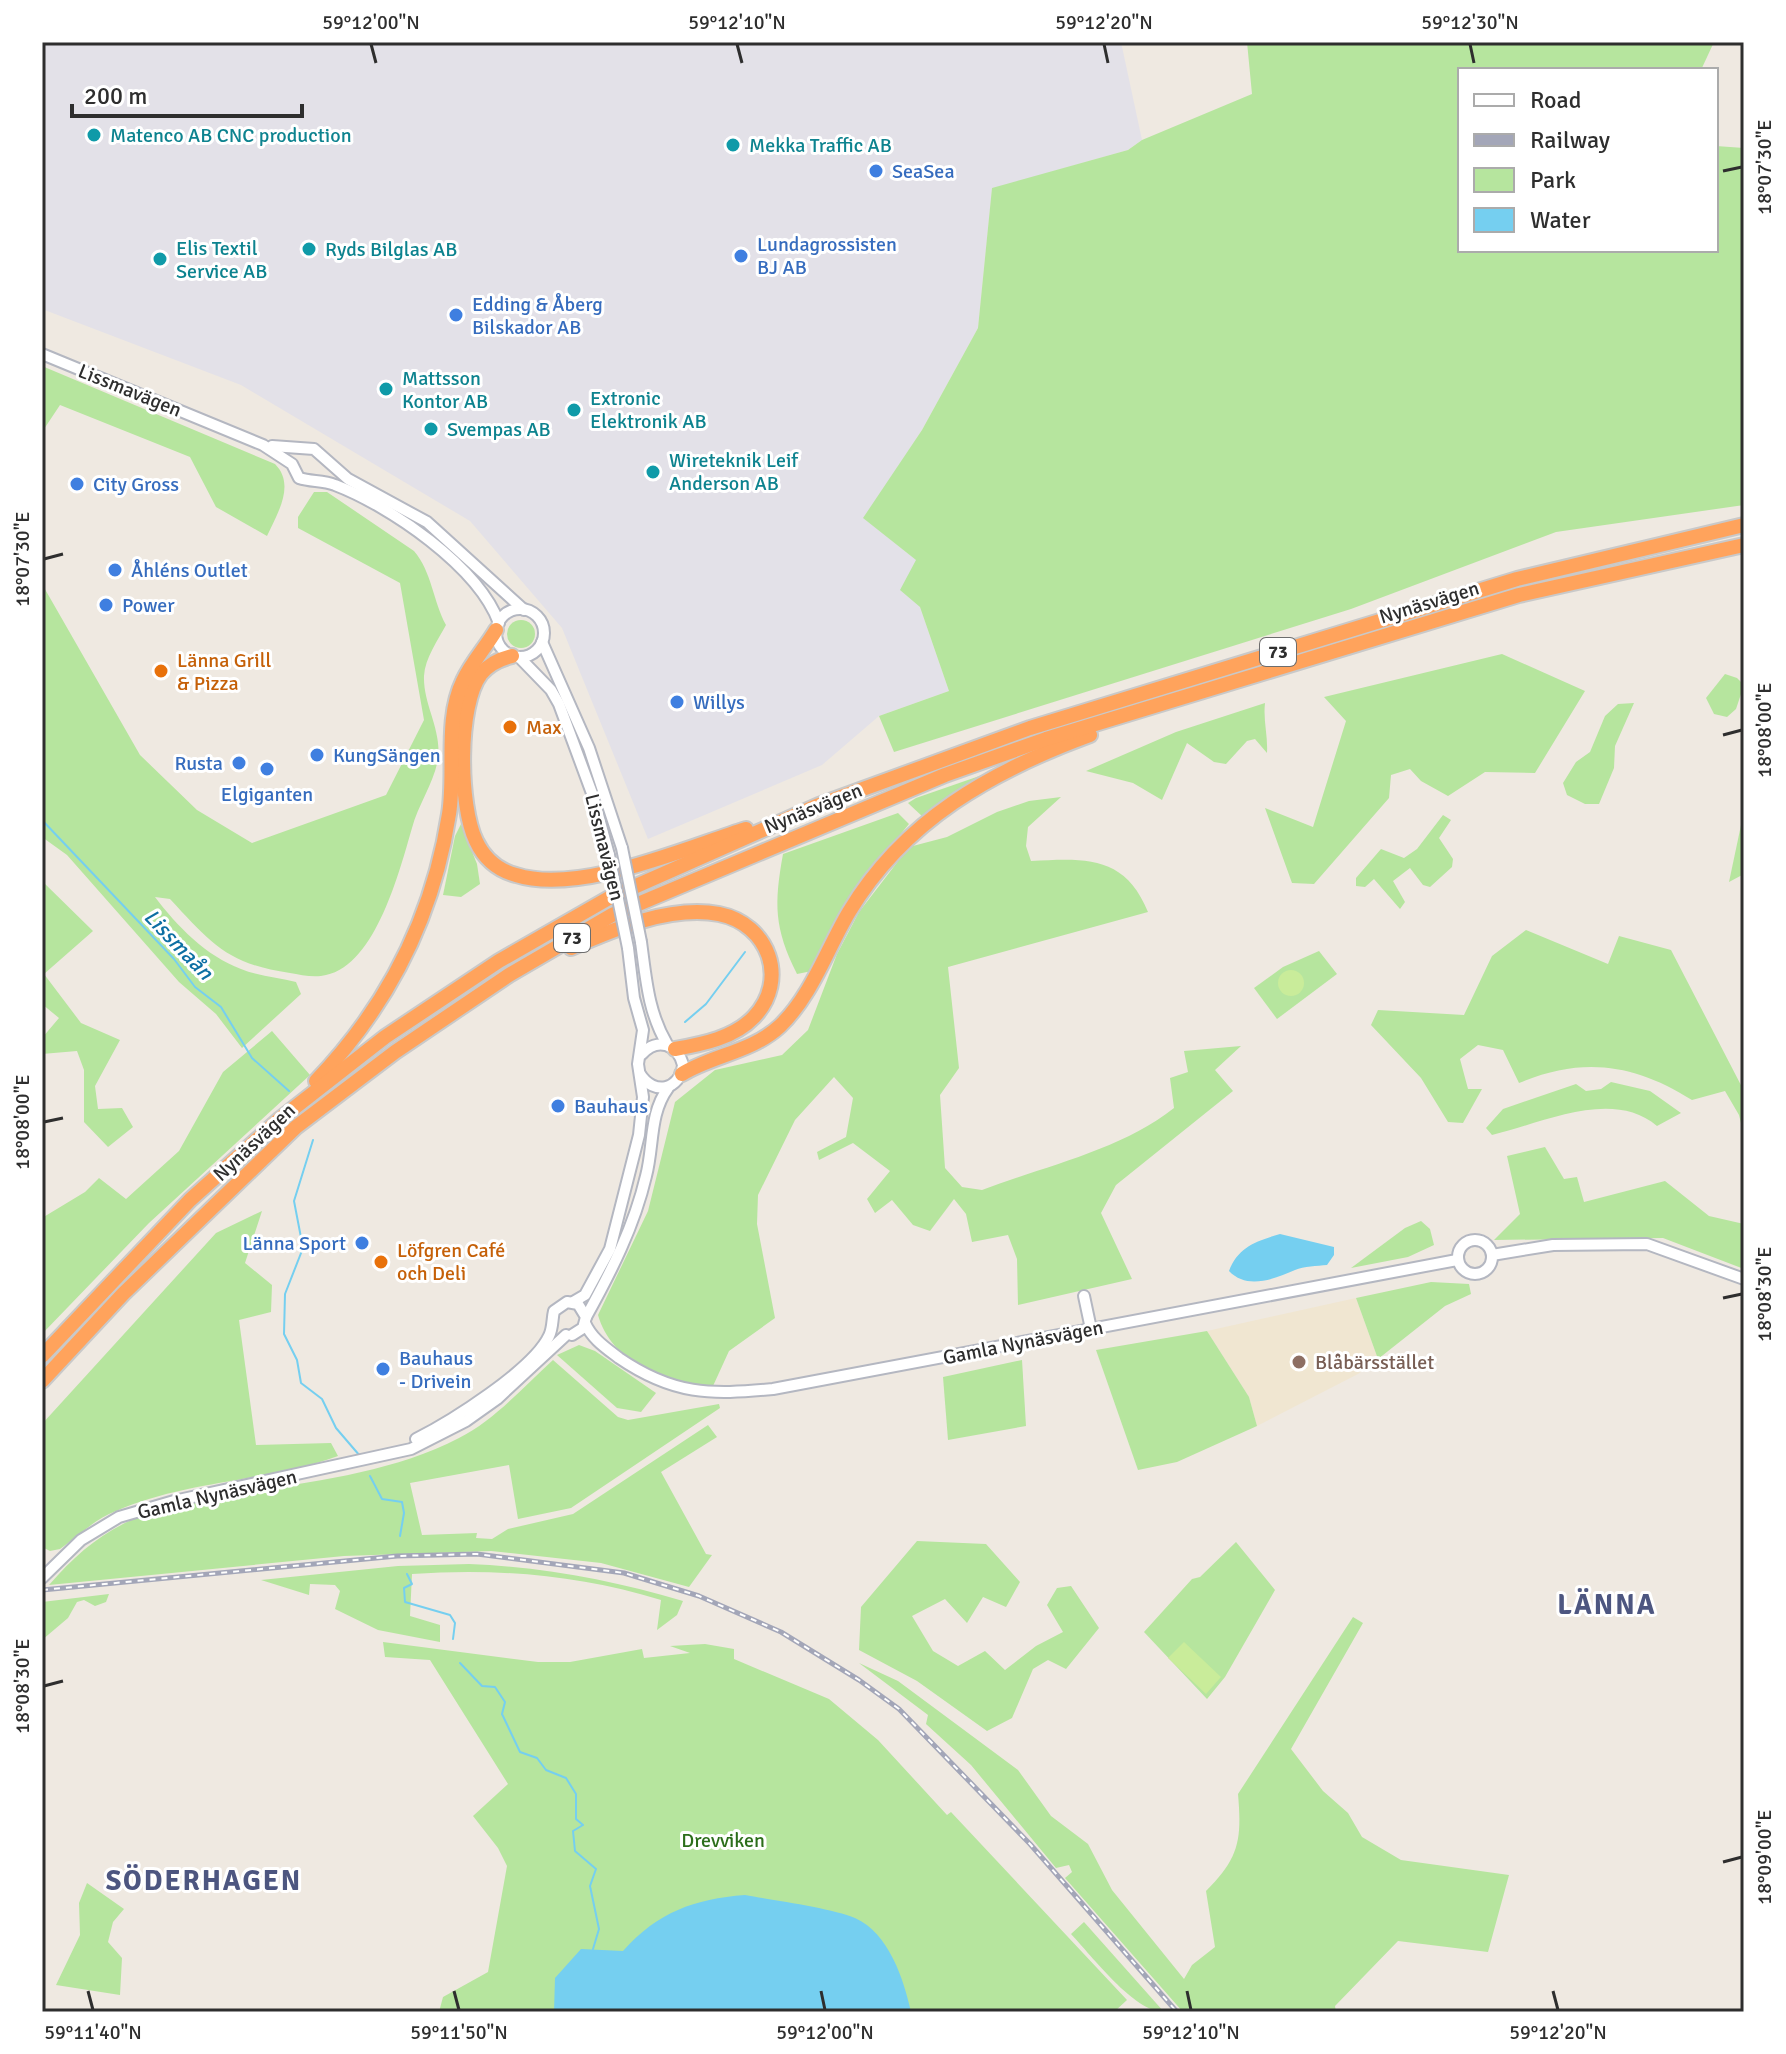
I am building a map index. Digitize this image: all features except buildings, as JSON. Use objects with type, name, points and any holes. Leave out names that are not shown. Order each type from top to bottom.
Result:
[{"type":"highway","name":"Nynäsvägen","points":[[42,1356],[190,1200],[280,1119],[385,1037],[499,961],[609,898],[819,805],[1030,728],[1487,589],[1646,546],[1744,525]]},
{"type":"highway","name":"Nynäsvägen","points":[[42,1381],[123,1294],[296,1127],[395,1052],[509,975],[612,915],[945,775],[1046,739],[1519,595],[1744,545]]},
{"type":"highway","points":[[280,1119],[343,1053],[387,994],[405,958],[423,917],[440,863],[450,812],[454,724],[462,682],[498,626]]},
{"type":"highway","points":[[516,657],[490,665],[473,688],[465,736],[465,777],[472,830],[483,854],[501,869],[546,880],[602,873],[819,805]]},
{"type":"highway","points":[[682,1074],[700,1063],[741,1051],[780,1026],[804,995],[848,914],[875,874],[942,808],[1016,764],[1217,687]]},
{"type":"highway","points":[[509,975],[605,933],[650,920],[698,913],[720,914],[738,921],[754,931],[770,955],[770,991],[753,1018],[735,1031],[714,1041],[671,1046]]},
{"type":"street","name":"Lissmavägen","points":[[42,354],[263,445],[292,464],[299,478],[338,486],[381,507],[427,540],[489,601],[498,626]]},
{"type":"street","name":"Lissmavägen","points":[[263,445],[314,449],[348,479],[427,522],[524,610]]},
{"type":"street","points":[[292,464],[302,450]]},
{"type":"street","points":[[315,480],[323,473],[325,459]]},
{"type":"street","points":[[524,610],[542,623],[542,642],[529,656],[516,657],[500,646],[498,626],[507,613],[524,610]]},
{"type":"street","name":"Lissmavägen","points":[[542,642],[589,748],[622,848],[650,1004],[655,1024],[671,1046]]},
{"type":"street","name":"Lissmavägen","points":[[516,657],[551,690],[559,704],[593,796],[628,948],[634,998],[643,1030],[641,1055]]},
{"type":"street","points":[[657,1044],[671,1046],[681,1056],[682,1074],[668,1088],[656,1109],[647,1176],[631,1228],[586,1320],[569,1335],[552,1321],[557,1307],[585,1295],[610,1249],[639,1135],[643,1097],[639,1073],[641,1055],[657,1044]]},
{"type":"street","points":[[639,1073],[646,1083],[656,1088],[668,1088]]},
{"type":"street","name":"Gamla Nynäsvägen","points":[[1472,1240],[1483,1242],[1492,1255],[1488,1268],[1477,1274],[1464,1271],[1457,1260],[1459,1250],[1472,1240]]},
{"type":"street","name":"Gamla Nynäsvägen","points":[[1492,1255],[1553,1245],[1647,1244],[1744,1279]]},
{"type":"street","name":"Gamla Nynäsvägen","points":[[42,1578],[81,1540],[119,1517],[174,1501],[411,1449],[466,1421],[497,1399],[569,1335],[599,1343],[665,1384],[702,1393],[733,1393],[773,1389],[1457,1260]]},
{"type":"street","points":[[1084,1296],[1091,1329]]},
{"type":"street","points":[[573,1302],[582,1308],[586,1320]]},
{"type":"street","name":"Gamla Nynäsvägen","points":[[586,1320],[599,1343]]},
{"type":"street","name":"Gamla Nynäsvägen","points":[[351,1464],[409,1443],[459,1415],[530,1358],[549,1336],[552,1321]]},
{"type":"shaded area","points":[[42,42],[1121,42],[1142,140],[1128,150],[992,189],[978,328],[922,430],[864,518],[916,560],[920,607],[949,691],[879,716],[822,765],[648,839],[562,628],[470,521],[241,385],[42,309]]},
{"type":"shaded area","name":"Blåbärsstället","points":[[1356,1298],[1378,1359],[1358,1374],[1257,1426],[1249,1397],[1207,1331]]},
{"type":"green space","points":[[1247,42],[1714,42],[1702,68],[1458,68],[1458,252],[1718,252],[1718,146],[1744,148],[1744,505],[1556,532],[1351,609],[894,752],[879,716],[949,691],[920,607],[900,590],[916,560],[863,518],[922,430],[978,328],[992,188],[1128,150],[1142,140],[1252,94]]},
{"type":"green space","points":[[42,366],[275,464],[284,481],[283,500],[267,536],[216,507],[190,457],[60,405],[42,432]]},
{"type":"green space","points":[[314,492],[327,492],[414,551],[425,568],[446,625],[429,656],[424,676],[439,748],[438,759],[383,913],[359,954],[344,967],[326,975],[313,976],[250,964],[209,939],[170,899],[155,897],[183,929],[216,956],[248,971],[296,982],[301,994],[242,1048],[216,1014],[179,982],[67,855],[42,837],[42,584],[140,755],[197,810],[252,843],[386,795],[424,720],[400,583],[298,528],[298,517]]},
{"type":"green space","points":[[521,620],[531,624],[535,634],[531,644],[521,648],[511,644],[507,634],[511,624]]},
{"type":"green space","points":[[1502,654],[1585,691],[1535,773],[1485,772],[1448,796],[1421,781],[1410,769],[1391,775],[1389,798],[1314,884],[1292,883],[1265,808],[1313,827],[1346,721],[1324,697]]},
{"type":"green space","points":[[1725,674],[1737,678],[1744,685],[1736,709],[1727,717],[1714,714],[1706,698]]},
{"type":"green space","points":[[1265,703],[1267,753],[1255,739],[1247,741],[1226,764],[1214,762],[1187,743],[1162,800],[1133,783],[1086,771],[1176,732]]},
{"type":"green space","points":[[1634,703],[1615,746],[1614,768],[1599,804],[1585,804],[1567,795],[1563,783],[1576,762],[1590,752],[1605,716],[1618,704]]},
{"type":"green space","points":[[988,773],[924,818],[908,803],[916,798]]},
{"type":"green space","points":[[1061,797],[1028,827],[1026,846],[1031,861],[1086,861],[1115,870],[1139,893],[1148,912],[948,967],[959,1068],[940,1095],[945,1168],[962,1187],[982,1190],[1107,1146],[1153,1123],[1174,1108],[1170,1078],[1188,1072],[1184,1051],[1241,1046],[1215,1070],[1233,1091],[1116,1185],[1101,1213],[1132,1279],[1018,1305],[1017,1259],[1008,1235],[972,1242],[966,1214],[954,1199],[930,1231],[913,1225],[892,1200],[875,1213],[867,1199],[890,1171],[853,1143],[819,1160],[817,1152],[846,1137],[853,1098],[834,1077],[795,1120],[758,1195],[757,1224],[775,1318],[729,1351],[713,1386],[677,1382],[628,1358],[605,1332],[598,1315],[648,1211],[675,1102],[715,1070],[782,1055],[808,1030],[837,954],[859,912],[909,847],[947,837],[997,812],[1029,801]]},
{"type":"green space","points":[[1744,811],[1744,874],[1729,882]]},
{"type":"green space","points":[[898,813],[909,824],[865,877],[812,971],[797,974],[784,943],[778,916],[783,854]]},
{"type":"green space","points":[[1443,815],[1451,820],[1439,838],[1453,859],[1452,867],[1430,887],[1423,885],[1410,868],[1393,881],[1405,902],[1400,909],[1374,879],[1365,887],[1356,886],[1356,878],[1381,849],[1404,858],[1417,849]]},
{"type":"green space","points":[[461,824],[477,864],[480,884],[461,897],[443,895],[455,836]]},
{"type":"green space","points":[[42,881],[93,931],[44,974],[81,1023],[120,1040],[95,1086],[98,1109],[122,1108],[133,1127],[108,1147],[84,1122],[84,1070],[77,1051],[42,1054],[42,1038],[59,1018],[42,1004]]},
{"type":"green space","points":[[1526,930],[1608,964],[1619,936],[1671,950],[1744,1091],[1744,1135],[1739,1115],[1725,1091],[1692,1100],[1650,1078],[1608,1068],[1587,1067],[1565,1069],[1519,1083],[1503,1050],[1478,1045],[1460,1059],[1468,1089],[1482,1089],[1463,1123],[1448,1122],[1421,1078],[1371,1025],[1378,1010],[1464,1015],[1492,956]]},
{"type":"green space","points":[[1319,951],[1337,974],[1277,1019],[1254,988],[1283,967]]},
{"type":"green space","points":[[1291,970],[1300,974],[1304,983],[1300,992],[1291,996],[1282,992],[1278,983],[1282,974]]},
{"type":"green space","points":[[272,1031],[310,1075],[149,1223],[42,1334],[42,1218],[85,1192],[99,1178],[126,1199],[179,1151],[223,1072]]},
{"type":"green space","points":[[1611,1082],[1650,1091],[1681,1113],[1657,1126],[1639,1115],[1598,1109],[1555,1117],[1492,1135],[1486,1128],[1503,1109],[1576,1084],[1586,1091],[1601,1089]]},
{"type":"green space","points":[[1545,1147],[1564,1179],[1577,1177],[1584,1202],[1665,1181],[1709,1216],[1744,1224],[1744,1269],[1663,1238],[1494,1240],[1520,1214],[1507,1156]]},
{"type":"green space","points":[[262,1211],[245,1263],[272,1285],[271,1312],[239,1320],[256,1445],[331,1443],[338,1456],[311,1465],[143,1501],[101,1518],[60,1549],[50,1551],[42,1547],[42,1424],[216,1233]]},
{"type":"green space","points":[[1421,1221],[1430,1229],[1434,1245],[1408,1257],[1351,1268],[1405,1228]]},
{"type":"green space","points":[[1431,1282],[1469,1284],[1471,1294],[1445,1306],[1378,1359],[1356,1298]]},
{"type":"green space","points":[[1207,1331],[1249,1397],[1257,1426],[1177,1462],[1138,1470],[1096,1350]]},
{"type":"green space","points":[[579,1345],[595,1351],[656,1393],[641,1412],[617,1408],[557,1355]]},
{"type":"green space","points":[[553,1360],[618,1417],[628,1420],[719,1404],[720,1408],[571,1508],[518,1519],[509,1465],[410,1483],[422,1535],[477,1533],[476,1538],[492,1539],[508,1529],[573,1514],[708,1425],[717,1437],[661,1472],[706,1554],[712,1555],[689,1587],[601,1563],[491,1551],[344,1556],[49,1585],[92,1544],[143,1515],[222,1497],[344,1476],[423,1454],[459,1438],[497,1413]]},
{"type":"green space","points":[[1022,1360],[1026,1426],[948,1440],[943,1377]]},
{"type":"green space","points":[[917,1541],[986,1544],[1020,1582],[1006,1607],[983,1597],[967,1623],[945,1599],[912,1616],[933,1651],[958,1666],[985,1651],[1005,1670],[1036,1646],[1063,1632],[1047,1605],[1057,1588],[1071,1586],[1099,1628],[1066,1669],[1048,1660],[1033,1669],[1012,1718],[987,1731],[917,1681],[859,1650],[861,1607]]},
{"type":"green space","points":[[1236,1542],[1275,1590],[1225,1677],[1207,1699],[1144,1632],[1192,1579],[1200,1577]]},
{"type":"green space","points":[[469,1564],[578,1576],[683,1601],[677,1615],[657,1630],[661,1600],[630,1591],[538,1575],[476,1572],[412,1574],[410,1616],[440,1625],[440,1642],[378,1630],[335,1609],[340,1591],[335,1585],[310,1584],[309,1595],[261,1580],[398,1566]]},
{"type":"green space","points":[[109,1594],[106,1602],[95,1606],[84,1600],[77,1602],[68,1618],[42,1640],[42,1602]]},
{"type":"green space","points":[[1353,1617],[1363,1623],[1291,1749],[1323,1791],[1348,1813],[1362,1837],[1401,1860],[1509,1875],[1488,1952],[1398,1941],[1335,2006],[1336,2012],[1183,2012],[1065,1878],[1072,1872],[1069,1865],[1056,1868],[971,1765],[926,1724],[928,1715],[859,1663],[898,1681],[1018,1770],[1051,1816],[1088,1844],[1112,1890],[1184,1979],[1192,1965],[1215,1947],[1206,1891],[1232,1858],[1236,1847],[1238,1794]]},
{"type":"green space","name":"Drevviken","points":[[383,1642],[538,1662],[570,1662],[642,1649],[644,1658],[690,1653],[670,1646],[705,1644],[734,1649],[734,1659],[829,1699],[878,1740],[947,1815],[951,1812],[1127,2000],[1114,2012],[439,2012],[443,1997],[488,1972],[507,1866],[498,1848],[473,1816],[508,1784],[430,1660],[385,1657]]},
{"type":"green space","points":[[1184,1642],[1221,1677],[1206,1694],[1168,1658]]},
{"type":"green space","points":[[87,1883],[124,1909],[113,1922],[108,1942],[122,1958],[120,1995],[56,1985],[80,1935],[79,1903]]},
{"type":"green space","points":[[1084,1922],[1164,2012],[1152,2010],[1127,1993],[1071,1934]]},
{"type":"water","points":[[1280,1234],[1334,1247],[1334,1255],[1327,1265],[1302,1268],[1261,1281],[1244,1280],[1229,1271],[1237,1256],[1249,1246]]},
{"type":"water","name":"Drevviken","points":[[745,1895],[832,1911],[867,1925],[893,1959],[911,2012],[554,2012],[555,1978],[581,1949],[623,1951],[650,1926],[678,1910],[709,1900]]},
{"type":"waterway","name":"Lissmaån","points":[[42,820],[174,959],[195,987],[221,1007],[252,1058],[289,1091]]},
{"type":"waterway","points":[[685,1022],[706,1004],[745,952]]},
{"type":"waterway","name":"Lissmaån","points":[[313,1140],[294,1201],[303,1248],[285,1294],[284,1334],[297,1360],[301,1383],[322,1399],[336,1428],[360,1456]]},
{"type":"waterway","name":"Lissmaån","points":[[370,1476],[382,1499],[402,1502],[404,1513],[400,1536]]},
{"type":"waterway","name":"Lissmaån","points":[[407,1574],[412,1584],[404,1588],[405,1602],[450,1615],[455,1623],[453,1639]]},
{"type":"waterway","name":"Lissmaån","points":[[460,1663],[482,1686],[495,1687],[505,1702],[502,1714],[520,1752],[537,1758],[546,1770],[566,1778],[576,1794],[576,1819],[583,1825],[573,1831],[575,1851],[596,1869],[590,1886],[599,1929],[593,1949]]},
{"type":"railway","points":[[42,1590],[397,1556],[477,1554],[624,1573],[699,1596],[781,1632],[859,1680],[899,1709],[1030,1844],[1177,2012]]},
{"type":"place","name":"Matenco AB CNC production","points":[[94,135]]},
{"type":"place","name":"Mekka Traffic AB","points":[[733,145]]},
{"type":"place","name":"SeaSea","points":[[876,171]]},
{"type":"place","name":"Ryds Bilglas AB","points":[[309,249]]},
{"type":"place","name":"Lundagrossisten BJ AB","points":[[741,256]]},
{"type":"place","name":"Elis Textil Service AB","points":[[160,259]]},
{"type":"place","name":"Edding & Åberg Bilskador AB","points":[[456,315]]},
{"type":"place","name":"Mattsson Kontor AB","points":[[386,389]]},
{"type":"place","name":"Extronic Elektronik AB","points":[[574,410]]},
{"type":"place","name":"Svempas AB","points":[[431,429]]},
{"type":"place","name":"Wireteknik Leif Anderson AB","points":[[653,472]]},
{"type":"place","name":"City Gross","points":[[77,484]]},
{"type":"place","name":"Åhléns Outlet","points":[[115,570]]},
{"type":"place","name":"Power","points":[[106,605]]},
{"type":"place","name":"Länna Grill & Pizza","points":[[161,671]]},
{"type":"place","name":"Willys","points":[[677,702]]},
{"type":"place","name":"Max","points":[[510,727]]},
{"type":"place","name":"KungSängen","points":[[317,755]]},
{"type":"place","name":"Rusta","points":[[239,763]]},
{"type":"place","name":"Elgiganten","points":[[267,769]]},
{"type":"place","name":"Bauhaus","points":[[558,1106]]},
{"type":"place","name":"Länna Sport","points":[[362,1243]]},
{"type":"place","name":"Löfgren Café och Deli","points":[[381,1262]]},
{"type":"place","name":"Blåbärsstället","points":[[1299,1362]]},
{"type":"place","name":"Bauhaus - Drivein","points":[[383,1369]]},
{"type":"district","name":"LÄNNA","points":[[1607,1604]]},
{"type":"district","name":"SÖDERHAGEN","points":[[204,1880]]}]
